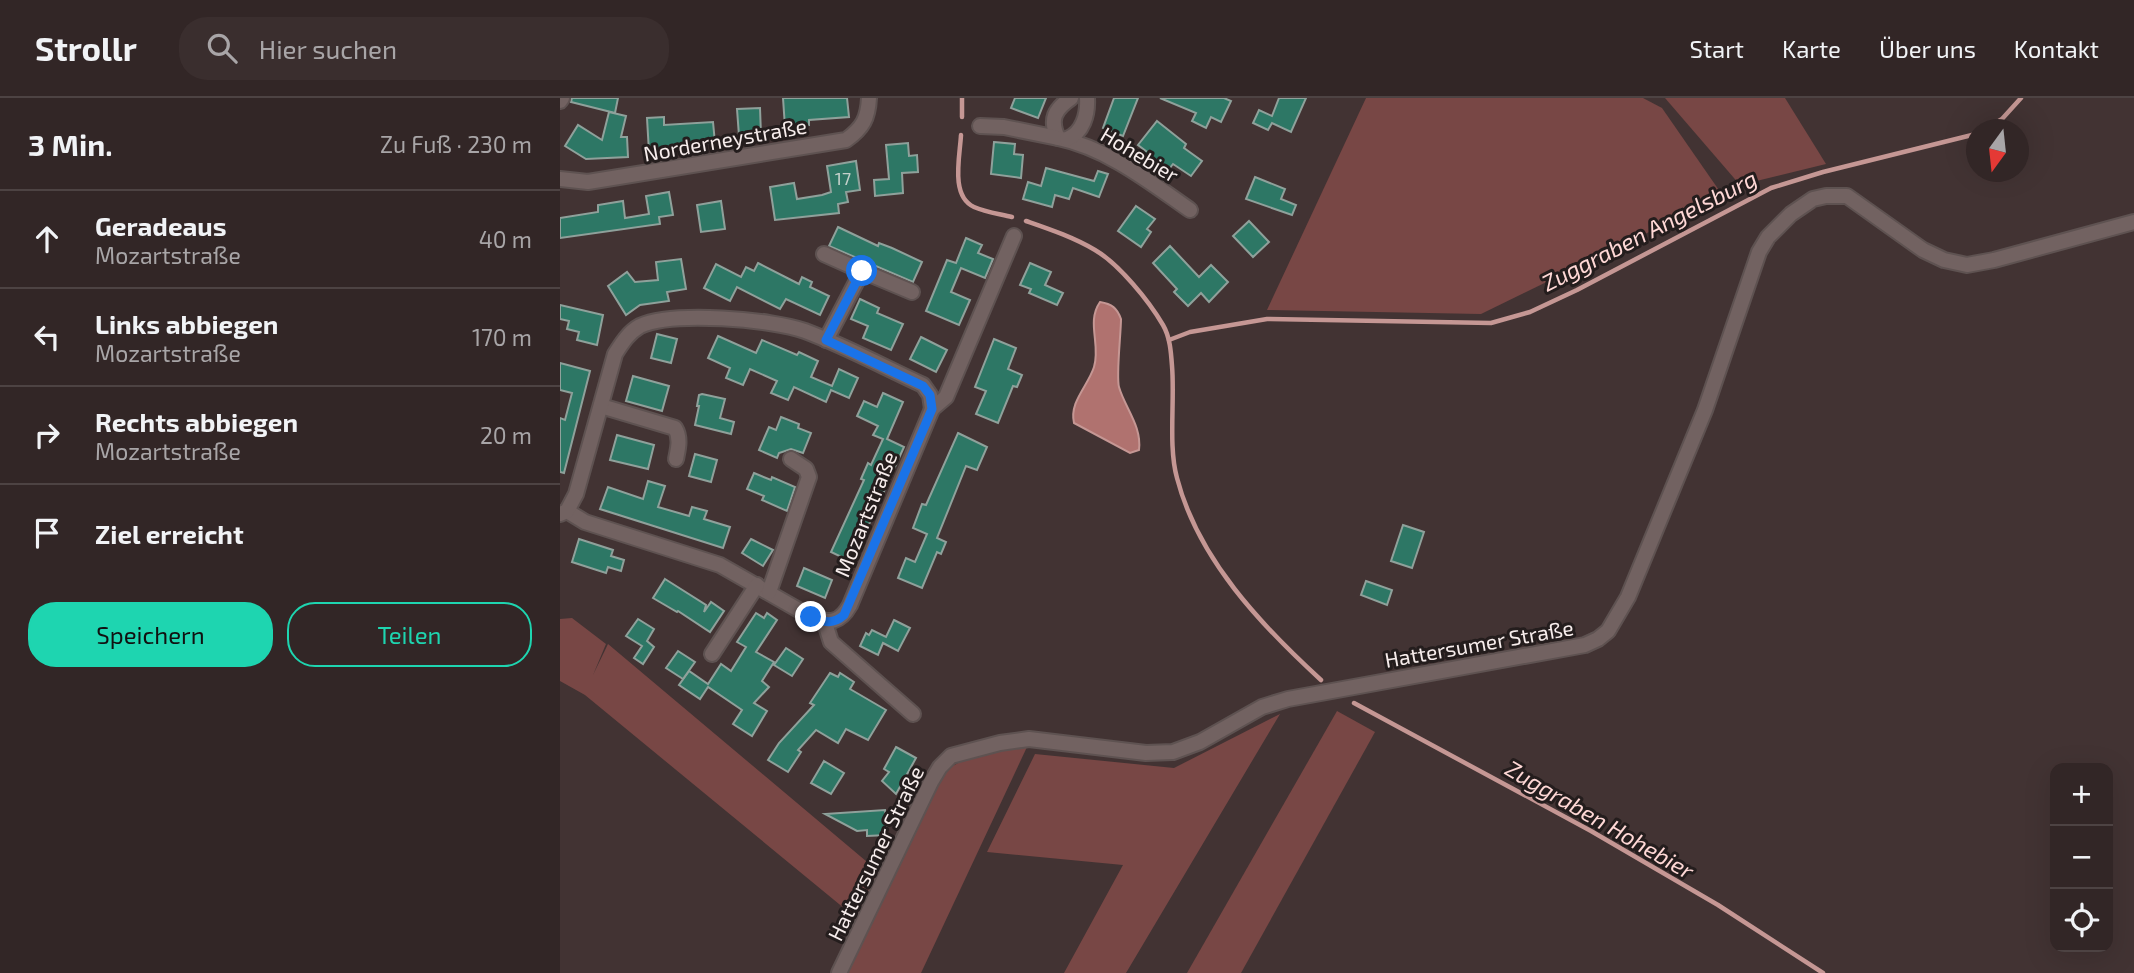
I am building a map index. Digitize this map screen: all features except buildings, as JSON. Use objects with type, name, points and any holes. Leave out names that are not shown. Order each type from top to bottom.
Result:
[{"type":"street","name":"Norderneystraße","points":[[560,179],[589,182],[846,140],[857,132],[867,119],[869,98]]},
{"type":"street","points":[[1063,139],[1053,128],[1056,113],[1062,104],[1071,98]]},
{"type":"street","name":"Hohebier","points":[[1063,139],[1075,136],[1081,128],[1087,98]]},
{"type":"street","name":"Hohebier","points":[[980,126],[1004,127],[1092,148],[1190,210]]},
{"type":"street","name":"Hattersumer Straße","points":[[839,973],[931,782],[951,756],[1000,743],[1029,739],[1146,753],[1173,752],[1200,742],[1262,706],[1288,699],[1585,645],[1598,639],[1615,622],[1654,539],[1705,410],[1759,252],[1768,237],[1791,214],[1813,200],[1826,196],[1847,196],[1923,250],[1944,260],[1967,265],[2134,222]]},
{"type":"street","name":"Mozartstraße","points":[[825,623],[837,622],[850,605],[932,409],[946,397],[1014,236]]},
{"type":"street","points":[[824,254],[912,292]]},
{"type":"street","points":[[826,340],[862,271]]},
{"type":"street","points":[[913,714],[831,642],[825,623],[720,565],[585,522],[563,512],[576,494],[615,354],[626,337],[638,327],[653,322],[715,318],[802,330],[923,386],[930,395],[932,409]]},
{"type":"street","points":[[601,407],[675,428],[678,433],[676,459]]},
{"type":"street","points":[[712,654],[763,588],[809,477],[806,469],[791,459]]},
{"type":"shaded area","points":[[1366,98],[1643,98],[1662,108],[1723,196],[1481,314],[1267,310]]},
{"type":"shaded area","points":[[1665,98],[1785,98],[1826,164],[1740,185]]},
{"type":"shaded area","points":[[1100,302],[1114,307],[1121,319],[1118,381],[1136,425],[1139,441],[1139,450],[1130,453],[1074,423],[1074,408],[1096,359],[1094,318]]},
{"type":"shaded area","points":[[572,618],[606,644],[593,675],[608,644],[879,872],[856,918],[585,695],[560,681],[560,619]]},
{"type":"shaded area","points":[[1337,711],[1375,732],[1241,973],[1187,973]]},
{"type":"shaded area","points":[[1280,714],[1126,973],[1064,973],[1123,865],[987,852],[1035,754],[1174,768]]},
{"type":"shaded area","points":[[1007,746],[1027,747],[921,973],[847,973],[929,797],[943,773],[972,755]]},
{"type":"waterway","points":[[962,98],[962,117]]},
{"type":"waterway","name":"Zuggraben Angelsburg","points":[[2002,119],[2021,98]]},
{"type":"waterway","points":[[961,135],[958,175],[962,194],[974,207],[1012,217]]},
{"type":"waterway","name":"Zuggraben Angelsburg","points":[[1169,340],[1190,332],[1267,319],[1491,323],[1530,312],[1577,290],[1771,188],[1823,172],[1966,136]]},
{"type":"waterway","name":"Zuggraben Hohebier","points":[[1026,221],[1070,237],[1104,256],[1142,294],[1157,315],[1170,345],[1174,465],[1187,508],[1200,536],[1234,589],[1276,637],[1321,680]]},
{"type":"waterway","name":"Zuggraben Hohebier","points":[[1354,703],[1591,831],[1718,905],[1823,973]]},
{"type":"route","points":[[811,617],[825,623],[837,622],[850,605],[932,409],[930,395],[923,386],[826,340],[862,271]]}]
